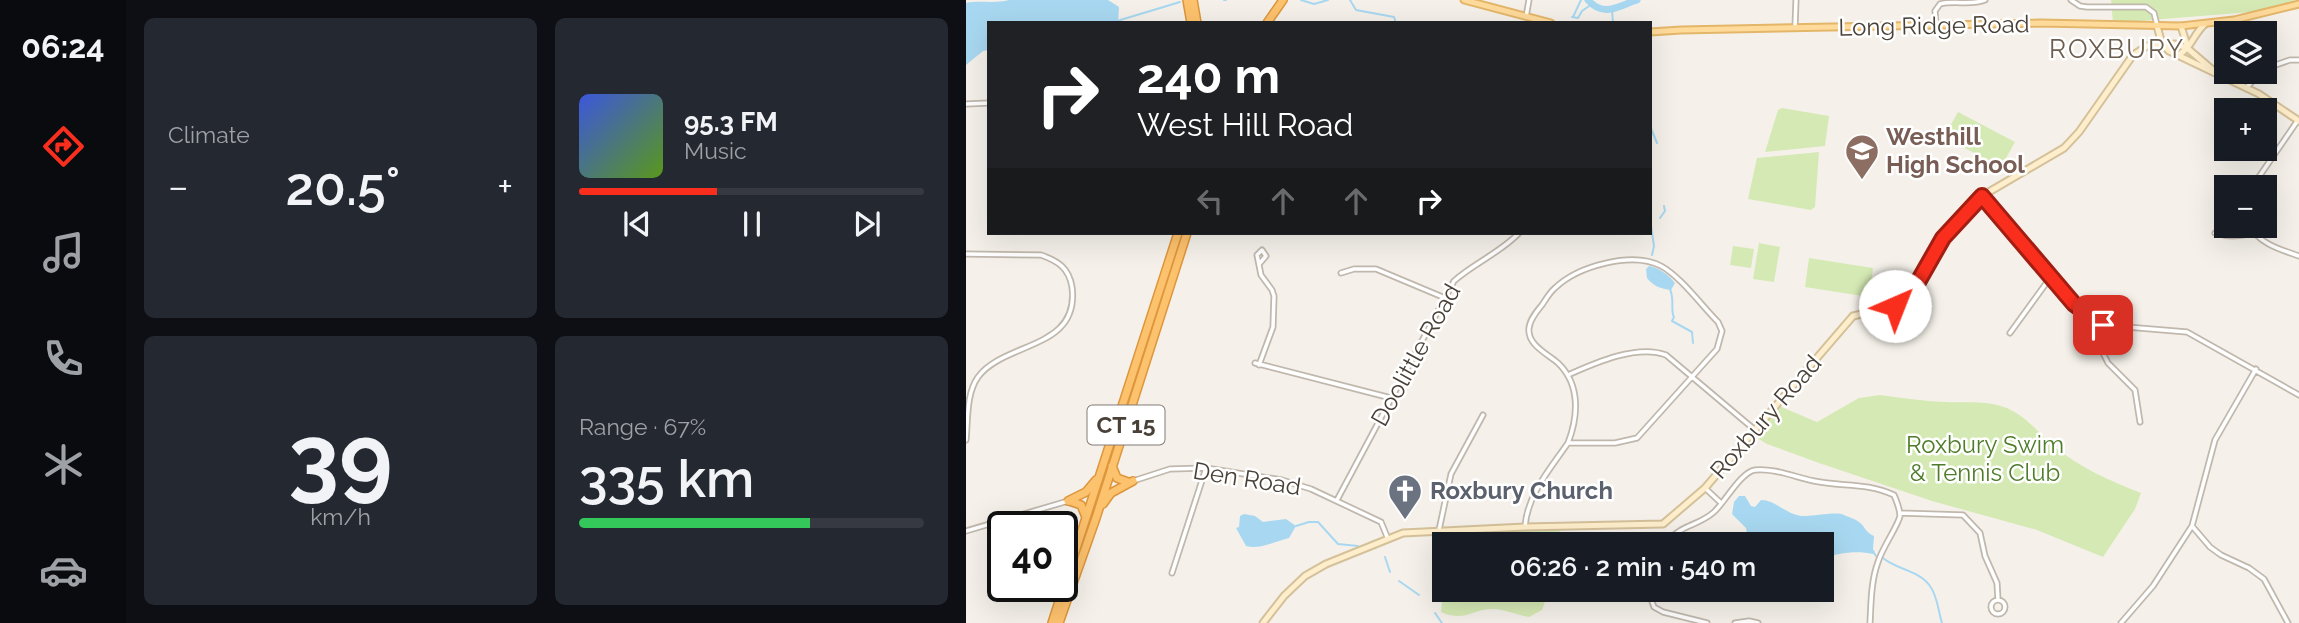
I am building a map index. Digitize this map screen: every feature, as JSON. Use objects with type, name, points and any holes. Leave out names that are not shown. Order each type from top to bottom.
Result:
[{"type":"highway","points":[[1187,0],[1191,21]]},
{"type":"highway","points":[[1193,0],[1197,21]]},
{"type":"highway","points":[[1268,21],[1283,0]]},
{"type":"highway","name":"CT 15","points":[[1052,623],[1177,235]]},
{"type":"highway","name":"CT 15","points":[[1059,623],[1096,518],[1186,235]]},
{"type":"highway","points":[[1112,466],[1120,480],[1133,481]]},
{"type":"highway","points":[[1068,501],[1086,492],[1102,470]]},
{"type":"highway","points":[[1096,518],[1111,493],[1133,481]]},
{"type":"highway","points":[[1068,501],[1081,505],[1086,517]]},
{"type":"main road","points":[[1464,0],[1543,21]]},
{"type":"main road","name":"Long Ridge Road","points":[[1652,32],[2041,23],[2181,26],[2234,20],[2299,4]]},
{"type":"street","points":[[1526,17],[1529,0]]},
{"type":"street","points":[[1795,29],[1796,0]]},
{"type":"street","points":[[1936,25],[1935,11],[1940,4],[1976,3],[1985,0]]},
{"type":"street","points":[[2071,0],[2087,7],[2146,7],[2154,13],[2162,44],[2169,51],[2214,72]]},
{"type":"street","points":[[2178,55],[2187,48],[2197,30],[2205,24]]},
{"type":"street","points":[[2181,26],[2187,40],[2187,48]]},
{"type":"street","points":[[2162,44],[2187,48],[2214,71]]},
{"type":"street","name":"Roxbury Road","points":[[1263,623],[1284,596],[1305,576],[1326,564],[1403,533],[1663,524],[1705,488],[1853,316],[1895,306],[1910,296],[1943,238],[1982,196],[2064,148],[2079,132],[2133,55],[2147,46],[2162,44]]},
{"type":"street","points":[[2277,65],[2299,60]]},
{"type":"street","points":[[2238,84],[2275,104],[2298,121],[2260,175]]},
{"type":"street","points":[[2246,88],[2250,84]]},
{"type":"street","points":[[966,104],[987,103]]},
{"type":"street","points":[[1982,196],[2074,304],[2103,325],[2188,332],[2299,395]]},
{"type":"street","name":"Doolittle Road","points":[[1337,500],[1454,281],[1470,267],[1503,248],[1517,235]]},
{"type":"street","points":[[2262,238],[2279,249],[2299,256]]},
{"type":"street","points":[[966,254],[1041,255],[1051,258],[1069,273],[1073,301],[1059,329],[1047,339],[993,363],[985,370],[972,389],[967,411],[966,440]]},
{"type":"street","points":[[1525,527],[1526,515],[1535,492],[1568,443],[1577,412],[1568,375],[1559,364],[1537,347],[1531,338],[1529,329],[1534,314],[1556,287],[1570,277],[1595,266],[1622,260],[1658,264],[1669,271],[1718,322],[1722,331],[1717,349],[1637,438],[1615,443],[1568,443]]},
{"type":"street","points":[[1259,263],[1261,275],[1272,290],[1274,300],[1273,327],[1257,364],[1391,398]]},
{"type":"street","points":[[1341,273],[1354,269],[1376,269],[1445,298]]},
{"type":"street","points":[[2010,333],[2050,278]]},
{"type":"street","points":[[2103,325],[2102,351],[2108,363],[2135,390],[2140,422]]},
{"type":"street","points":[[1568,375],[1597,362],[1642,351],[1656,351],[1666,355],[1755,430]]},
{"type":"street","points":[[2121,623],[2153,586],[2192,526],[2215,440],[2256,369]]},
{"type":"street","points":[[1439,530],[1451,474],[1483,415]]},
{"type":"street","points":[[1172,573],[1206,468]]},
{"type":"street","name":"Den Road","points":[[1133,481],[1170,469],[1206,468],[1282,480],[1337,500],[1381,522],[1388,539]]},
{"type":"street","points":[[1678,532],[1711,514],[1745,474],[1754,470],[1816,482],[1870,486],[1894,495],[1900,513],[1898,523],[1877,562],[1870,623]]},
{"type":"street","points":[[1705,488],[1722,504]]},
{"type":"street","points":[[966,531],[1068,501]]},
{"type":"street","points":[[1900,513],[1963,515],[1980,533],[1985,556],[1997,583],[1998,600]]},
{"type":"street","points":[[2192,526],[2210,547],[2264,579],[2288,623]]},
{"type":"street","points":[[1652,602],[1654,607],[1663,612],[1707,623]]},
{"type":"street","points":[[1735,623],[1758,623]]},
{"type":"green space","points":[[2111,0],[2296,0],[2251,12],[2113,23]]},
{"type":"green space","points":[[1782,108],[1829,116],[1825,146],[1765,152],[1778,110]]},
{"type":"green space","points":[[1958,112],[2015,142],[2001,167],[1944,137]]},
{"type":"green space","points":[[1819,152],[1815,207],[1811,210],[1748,199],[1757,158]]},
{"type":"green space","points":[[1759,243],[1780,247],[1774,282],[1753,279]]},
{"type":"green space","points":[[1733,246],[1754,249],[1751,268],[1730,265]]},
{"type":"green space","points":[[1809,258],[1873,268],[1869,297],[1805,287]]},
{"type":"green space","name":"Roxbury Swim & Tennis Club","points":[[1880,395],[1937,402],[1990,403],[2012,410],[2055,447],[2085,468],[2141,493],[2135,509],[2103,557],[2037,530],[1932,501],[1819,463],[1767,444],[1754,436],[1779,406],[1817,422],[1859,398]]},
{"type":"green space","points":[[1560,530],[1560,532],[1490,532]]},
{"type":"green space","points":[[1442,602],[1545,602],[1542,610],[1529,617],[1495,609],[1463,616],[1441,612]]},
{"type":"water","points":[[1108,0],[1119,7],[1118,21],[987,21],[987,50],[966,65],[966,3]]},
{"type":"water","points":[[1649,266],[1667,274],[1673,280],[1675,283],[1671,290],[1658,287],[1649,281],[1646,269]]},
{"type":"water","points":[[1739,496],[1745,496],[1751,506],[1755,507],[1761,500],[1766,501],[1801,516],[1844,515],[1854,519],[1874,536],[1875,552],[1834,555],[1834,532],[1747,532],[1732,514],[1734,502]]},
{"type":"water","points":[[1240,516],[1255,516],[1263,522],[1286,519],[1296,526],[1289,538],[1262,546],[1246,546],[1236,528],[1239,527]]},
{"type":"waterway","points":[[1301,0],[1314,4],[1328,0]]},
{"type":"waterway","points":[[1350,0],[1356,10],[1394,17],[1395,21]]},
{"type":"waterway","points":[[1573,17],[1581,0]]},
{"type":"waterway","points":[[1588,0],[1606,9],[1637,0]]},
{"type":"waterway","points":[[1117,21],[1180,2]]},
{"type":"waterway","points":[[1572,17],[1578,18],[1582,11],[1592,4]]},
{"type":"waterway","points":[[1612,10],[1613,21]]},
{"type":"waterway","points":[[1652,131],[1657,143]]},
{"type":"waterway","points":[[1660,218],[1665,211],[1664,206]]},
{"type":"waterway","points":[[1652,233],[1652,255]]},
{"type":"waterway","points":[[1670,289],[1674,317],[1672,321],[1692,332],[1693,343]]},
{"type":"waterway","points":[[1296,526],[1318,522],[1338,544],[1358,546]]},
{"type":"waterway","points":[[1385,557],[1390,572]]},
{"type":"waterway","points":[[1883,558],[1914,573],[1930,586],[1942,623]]},
{"type":"waterway","points":[[1399,581],[1419,595]]},
{"type":"waterway","points":[[1435,613],[1442,623]]},
{"type":"place","name":"Westhill High School","points":[[1862,181]]},
{"type":"place","name":"Roxbury Church","points":[[1405,521]]},
{"type":"district","name":"ROXBURY","points":[[2117,49]]},
{"type":"route","points":[[1895,306],[1910,296],[1943,238],[1982,196],[2074,304],[2103,325]]}]
